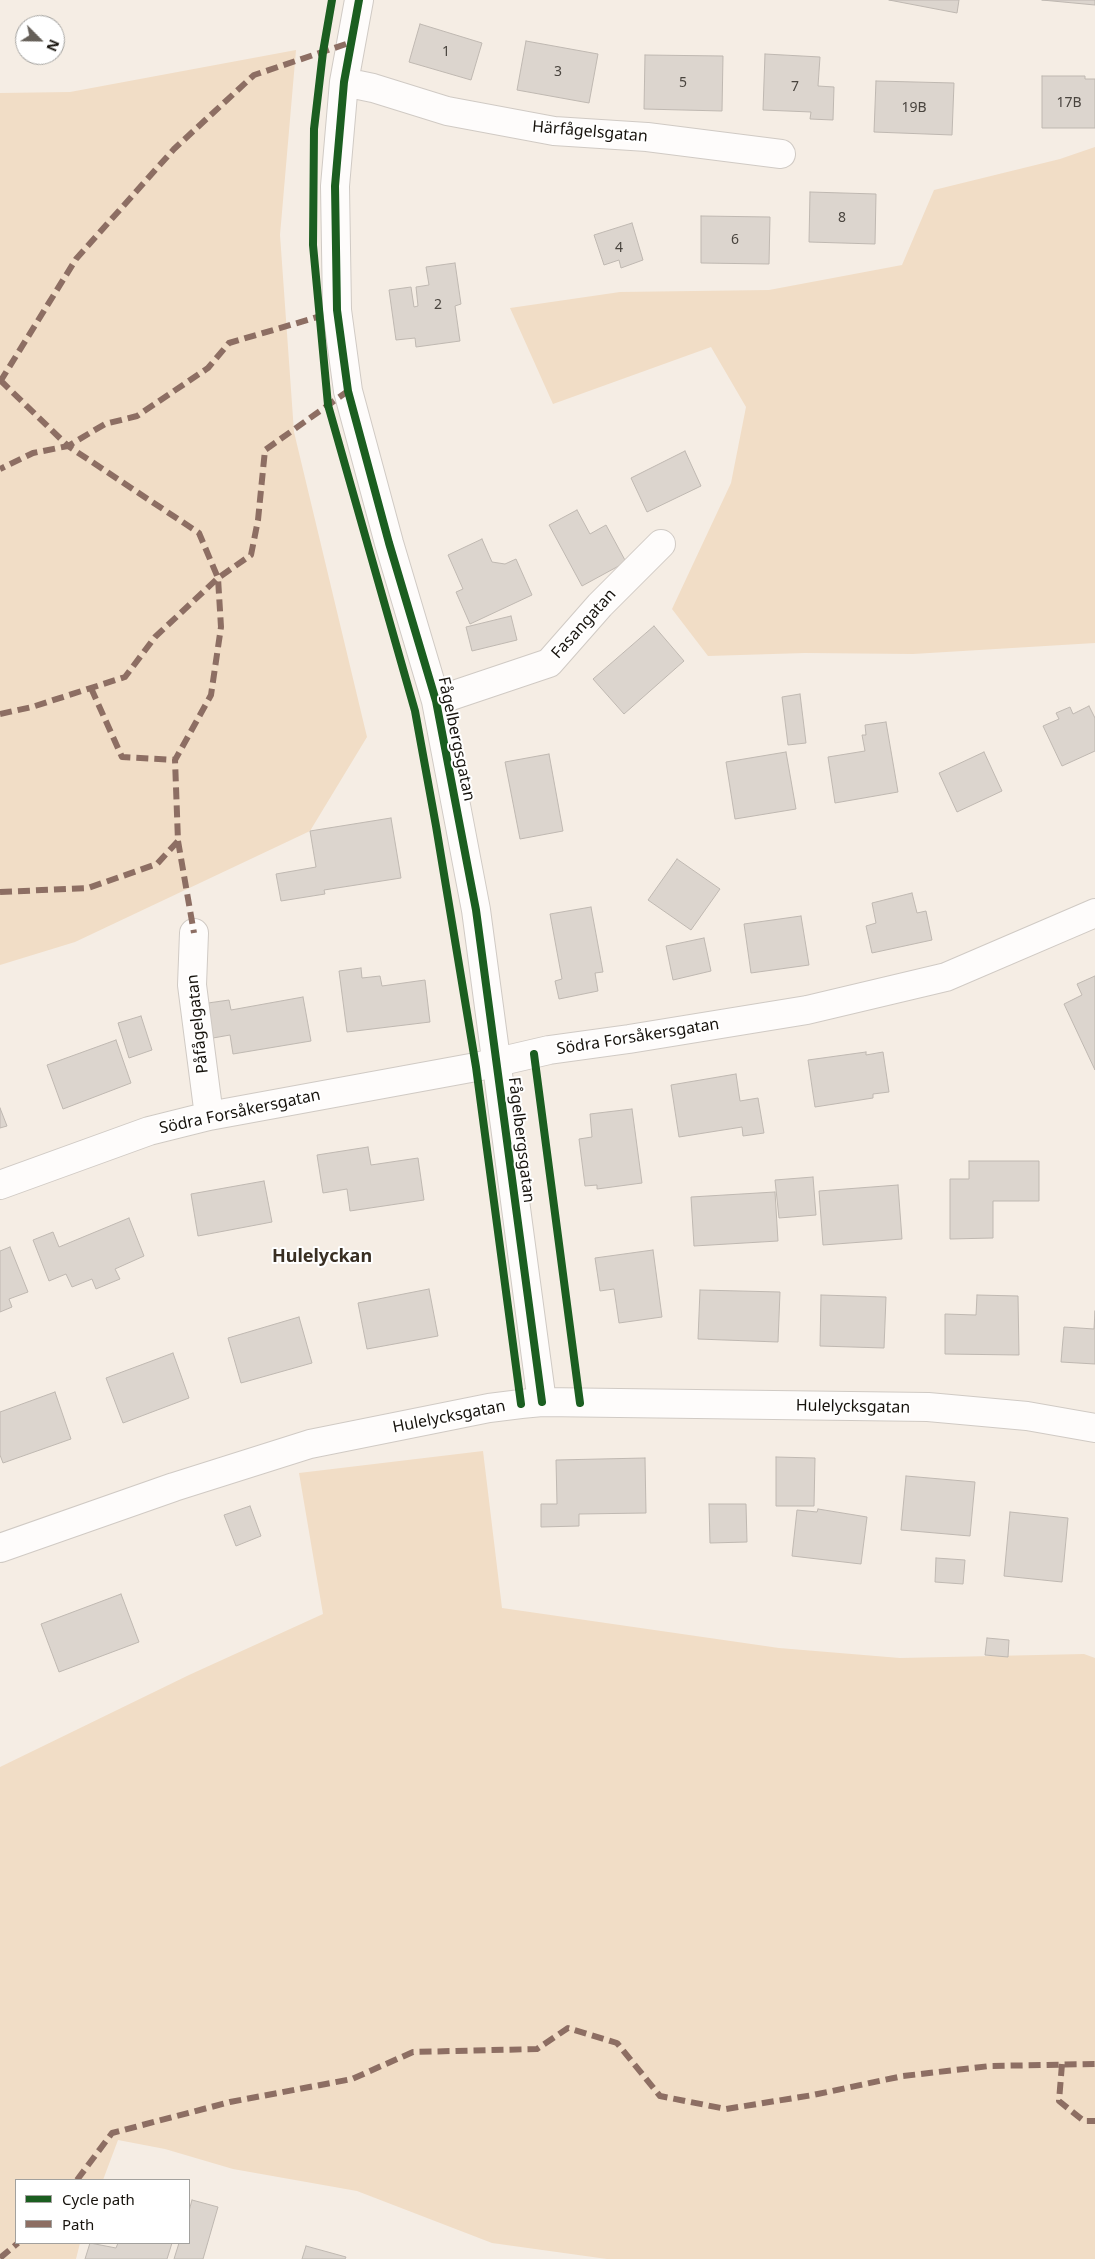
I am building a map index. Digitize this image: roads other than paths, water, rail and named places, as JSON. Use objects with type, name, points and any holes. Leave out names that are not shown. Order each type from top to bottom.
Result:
[{"type":"street","name":"Fågelbergsgatan","points":[[359,0],[344,82],[335,186],[337,310],[348,391],[389,543],[436,701],[476,910],[542,1402]]},
{"type":"street","name":"Härfågelsgatan","points":[[344,82],[373,88],[447,111],[554,131],[646,137],[781,154]]},
{"type":"street","name":"Fasangatan","points":[[436,701],[549,663],[600,604],[661,544]]},
{"type":"street","name":"Södra Forsåkersgatan","points":[[0,1185],[149,1131],[209,1116],[497,1063],[549,1050],[807,1010],[946,977],[1095,913]]},
{"type":"street","name":"Påfågelgatan","points":[[194,932],[192,985],[209,1116]]},
{"type":"street","name":"Hulelycksgatan","points":[[0,1548],[174,1488],[310,1444],[489,1408],[542,1402],[928,1407],[1028,1416],[1095,1428]]},
{"type":"district","name":"Hulelyckan","points":[[322,1257]]}]
